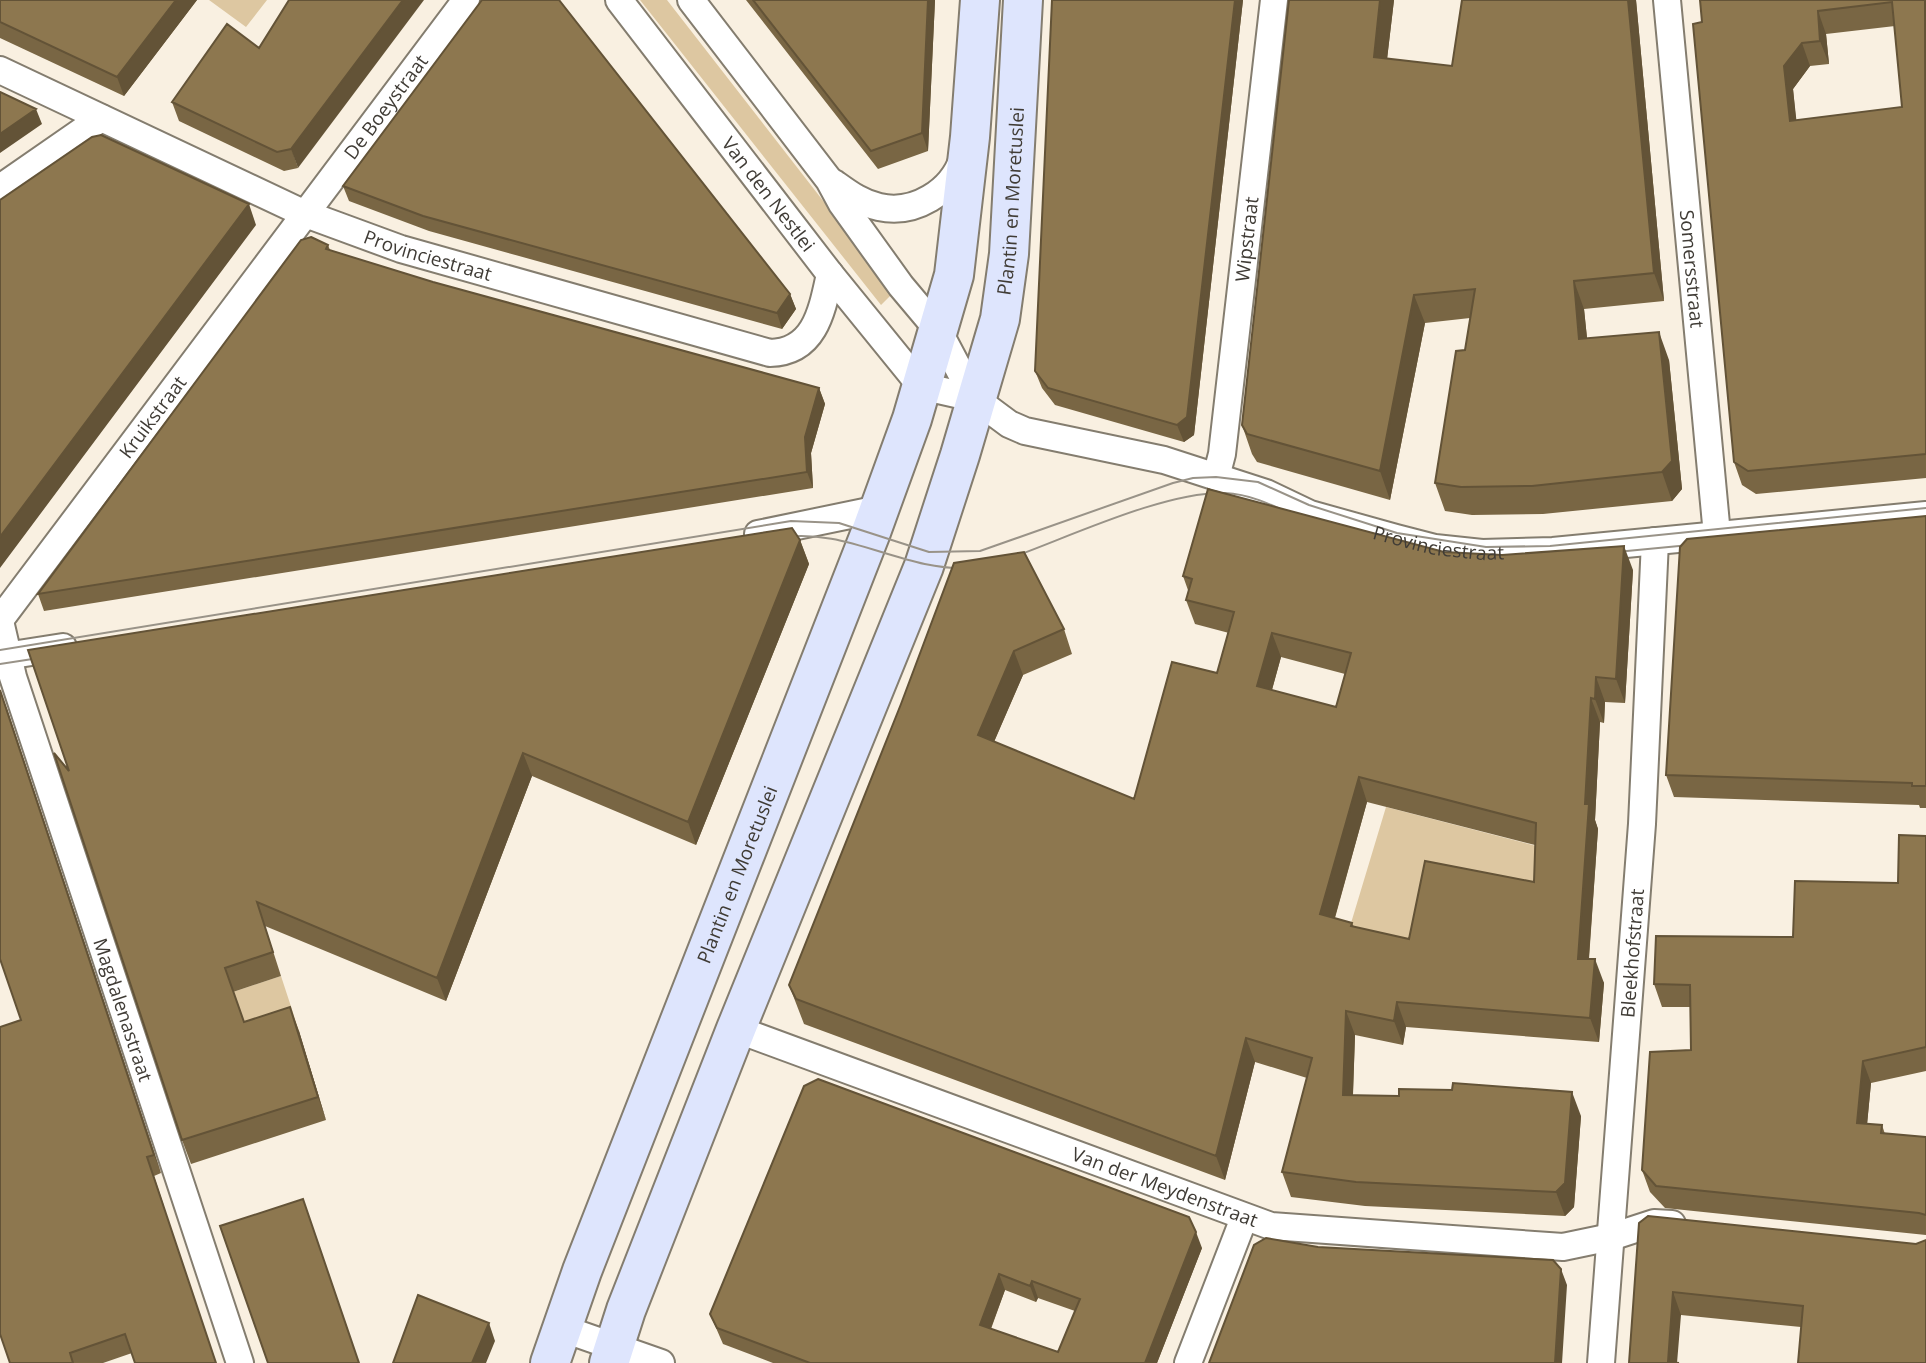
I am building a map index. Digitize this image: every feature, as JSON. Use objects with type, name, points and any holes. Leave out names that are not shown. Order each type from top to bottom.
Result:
[{"type":"main road","name":"Plantin en Moretuslei","points":[[555,1345],[879,509],[921,386],[954,275],[970,137],[980,0]]},
{"type":"main road","name":"Plantin en Moretuslei","points":[[611,1355],[736,1029],[929,552],[1000,319],[1009,254],[1023,0]]},
{"type":"street","name":"De Boeystraat","points":[[303,213],[466,0]]},
{"type":"street","name":"Van den Nestlei","points":[[619,0],[830,274],[921,386]]},
{"type":"street","points":[[691,0],[829,180],[842,204],[901,286],[938,330],[974,398]]},
{"type":"street","name":"Wipstraat","points":[[1216,477],[1222,454],[1273,0]]},
{"type":"street","name":"Somersstraat","points":[[1667,0],[1717,535]]},
{"type":"street","name":"Provinciestraat","points":[[0,70],[303,213],[401,249],[770,353],[787,352],[808,337],[824,301],[830,274]]},
{"type":"street","points":[[0,188],[101,118]]},
{"type":"street","points":[[829,180],[860,201],[881,208],[928,202],[948,185],[970,137]]},
{"type":"street","name":"Kruikstraat","points":[[4,656],[0,620],[303,213]]},
{"type":"street","points":[[921,386],[974,398]]},
{"type":"street","name":"Provinciestraat","points":[[974,398],[1009,425],[1025,431],[1164,460],[1266,493],[1311,514],[1435,548],[1515,554],[1926,515]]},
{"type":"street","points":[[729,539],[810,526],[879,509]]},
{"type":"street","name":"Bleekhofstraat","points":[[1601,1363],[1642,824],[1655,541]]},
{"type":"street","points":[[4,656],[92,642]]},
{"type":"street","name":"Magdalenastraat","points":[[4,656],[240,1363]]},
{"type":"street","name":"Van der Meydenstraat","points":[[736,1029],[1271,1226],[1563,1247],[1611,1237],[1654,1223],[1694,1227]]},
{"type":"street","points":[[1188,1363],[1244,1218]]},
{"type":"street","points":[[555,1345],[662,1363]]},
{"type":"shaded area","points":[[209,0],[267,0],[246,27]]},
{"type":"shaded area","points":[[640,0],[667,0],[894,292],[881,305]]},
{"type":"shaded area","points":[[1386,807],[1544,848],[1569,874],[1418,964],[1345,943]]},
{"type":"shaded area","points":[[281,976],[299,1031],[273,1040],[304,1049],[311,1071],[270,1085],[256,1064],[233,992]]},
{"type":"building","points":[[0,0],[176,0],[117,77],[0,22]]},
{"type":"building","points":[[289,0],[403,0],[291,149],[277,152],[172,102],[227,24],[259,48]]},
{"type":"building","points":[[482,0],[559,0],[790,294],[777,313],[423,216],[343,186]]},
{"type":"building","points":[[753,0],[928,0],[922,133],[871,151]]},
{"type":"building","points":[[1052,0],[1235,0],[1187,417],[1177,425],[1048,388],[1035,371]]},
{"type":"building","points":[[1289,0],[1380,0],[1374,57],[1452,66],[1462,0],[1628,0],[1654,273],[1574,281],[1579,339],[1659,332],[1672,461],[1662,472],[1532,486],[1461,487],[1435,483],[1456,351],[1465,350],[1475,289],[1414,295],[1380,471],[1247,434],[1242,425]]},
{"type":"building","points":[[1700,0],[1925,0],[1926,454],[1748,471],[1734,462],[1693,24],[1702,22]],"holes":[[[1892,2],[1902,107],[1790,121],[1784,66],[1802,43],[1820,41],[1818,11]]]},
{"type":"building","points":[[0,92],[36,109],[0,134]]},
{"type":"building","points":[[101,135],[249,204],[0,537],[0,200],[92,137]]},
{"type":"building","points":[[311,237],[328,245],[326,249],[433,282],[819,388],[805,437],[807,472],[38,594],[301,240]]},
{"type":"building","points":[[1208,489],[1444,552],[1502,555],[1624,546],[1616,679],[1596,677],[1595,699],[1591,698],[1585,804],[1589,804],[1578,959],[1595,959],[1590,1018],[1397,1002],[1394,1021],[1346,1011],[1343,1095],[1399,1096],[1399,1089],[1452,1090],[1453,1083],[1572,1092],[1565,1183],[1556,1192],[1356,1182],[1282,1172],[1312,1058],[1246,1038],[1216,1156],[796,999],[789,985],[954,563],[1024,552],[1064,629],[1014,651],[978,735],[1134,799],[1172,662],[1217,673],[1234,612],[1186,600],[1192,579],[1183,576]],"holes":[[[1272,633],[1351,653],[1336,707],[1257,686]],[[1359,777],[1536,823],[1534,882],[1425,861],[1409,939],[1351,926],[1352,923],[1320,914]]]},
{"type":"building","points":[[1926,516],[1926,786],[1912,786],[1912,783],[1666,775],[1680,547],[1687,539]]},
{"type":"building","points":[[792,528],[800,540],[688,822],[523,753],[437,978],[257,902],[273,952],[225,968],[244,1022],[290,1007],[318,1097],[182,1140],[54,753],[69,771],[28,650]]},
{"type":"building","points":[[0,690],[154,1155],[147,1157],[216,1363],[135,1363],[125,1334],[70,1353],[73,1363],[10,1363],[0,1334],[0,1027],[21,1020],[0,959]]},
{"type":"building","points":[[1899,835],[1926,836],[1926,1047],[1863,1061],[1857,1123],[1882,1125],[1881,1133],[1926,1137],[1926,1215],[1656,1186],[1642,1170],[1650,1052],[1691,1050],[1690,985],[1654,984],[1656,936],[1793,937],[1795,881],[1898,883]]},
{"type":"building","points":[[818,1079],[1189,1217],[1196,1232],[1145,1363],[810,1363],[717,1328],[710,1314],[804,1086]],"holes":[[[999,1274],[1030,1286],[1032,1281],[1080,1299],[1058,1352],[980,1325]]]},
{"type":"building","points":[[303,1199],[359,1363],[268,1363],[220,1226]]},
{"type":"building","points":[[1648,1216],[1916,1244],[1926,1240],[1926,1363],[1798,1363],[1803,1306],[1673,1292],[1668,1362],[1679,1363],[1629,1363],[1639,1223]]},
{"type":"building","points":[[1266,1238],[1318,1247],[1553,1260],[1561,1269],[1555,1363],[1209,1363],[1254,1245]]},
{"type":"building","points":[[418,1295],[489,1323],[472,1363],[393,1363]]},
{"type":"tram line","points":[[0,650],[791,521],[839,523],[929,552],[980,551],[1193,478],[1216,477],[1258,482],[1309,505],[1397,533],[1486,547],[1550,546],[1926,508]]},
{"type":"tram line","points":[[1005,560],[1144,508],[1200,494],[1242,495],[1291,514]]},
{"type":"tram line","points":[[777,538],[828,538],[921,563],[971,568]]},
{"type":"tram line","points":[[1606,553],[1700,544]]},
{"type":"tram line","points":[[0,664],[52,656]]}]
